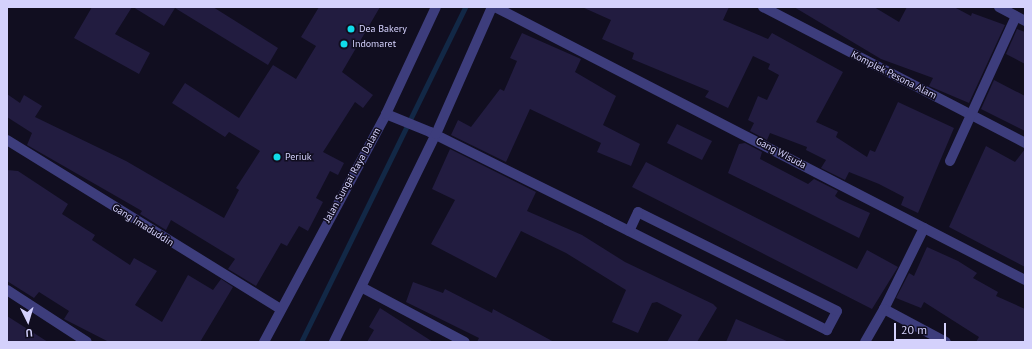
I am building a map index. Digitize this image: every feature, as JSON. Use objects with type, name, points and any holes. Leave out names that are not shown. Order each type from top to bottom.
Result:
[{"type":"street","points":[[334,342],[363,288],[492,7]]},
{"type":"street","name":"Gang Wisuda","points":[[496,7],[1025,280]]},
{"type":"street","name":"Komplek Pesona Alam","points":[[763,7],[1025,143]]},
{"type":"street","points":[[999,7],[1025,21]]},
{"type":"street","name":"Jalan Sungai Raya Dalam","points":[[264,342],[386,114],[433,8]]},
{"type":"street","points":[[950,161],[1016,16]]},
{"type":"street","points":[[386,114],[433,133],[629,231],[827,330],[837,311],[638,212],[629,231]]},
{"type":"street","name":"Gang Imaduddin","points":[[7,140],[281,309]]},
{"type":"street","points":[[866,342],[924,228]]},
{"type":"street","points":[[363,288],[465,342]]},
{"type":"street","points":[[7,290],[87,342]]},
{"type":"street","points":[[884,309],[946,342]]},
{"type":"building","points":[[92,7],[132,7],[115,34],[150,53],[139,74],[74,38]]},
{"type":"building","points":[[133,7],[213,7],[278,48],[268,65],[175,8],[164,26]]},
{"type":"building","points":[[319,7],[380,7],[342,72],[373,95],[363,108],[355,102],[323,152],[344,163],[338,175],[330,171],[316,198],[323,202],[308,231],[299,226],[287,246],[281,243],[256,286],[228,269],[235,259],[171,220],[166,230],[140,214],[142,211],[27,145],[32,133],[7,117],[7,94],[20,103],[24,95],[42,106],[35,117],[126,161],[224,218],[239,190],[236,188],[260,151],[229,132],[225,137],[172,103],[185,83],[239,118],[273,65],[296,79],[316,46],[301,37]]},
{"type":"building","points":[[582,7],[729,7],[723,20],[768,39],[772,33],[843,72],[816,122],[838,132],[836,137],[867,157],[870,150],[875,152],[898,102],[954,128],[918,213],[901,205],[904,197],[879,184],[849,172],[845,180],[821,168],[826,160],[806,150],[807,147],[770,133],[767,140],[750,131],[754,123],[748,120],[758,96],[767,100],[779,75],[768,69],[770,64],[753,56],[728,108],[705,97],[709,91],[632,59],[634,53],[602,39],[611,20]]},
{"type":"building","points":[[794,7],[874,7],[899,22],[907,7],[954,7],[971,16],[972,13],[1005,25],[969,103],[929,86],[933,78],[881,59]]},
{"type":"building","points":[[1017,29],[1025,32],[1025,64],[1006,54]]},
{"type":"building","points":[[522,33],[581,59],[575,72],[616,96],[603,125],[640,144],[631,166],[597,152],[601,143],[530,109],[506,162],[451,135],[458,120],[471,127],[500,89],[504,91],[517,61],[510,58]]},
{"type":"building","points":[[994,80],[1025,96],[1025,131],[981,109]]},
{"type":"building","points":[[677,124],[712,141],[702,160],[667,143]]},
{"type":"building","points":[[745,143],[762,152],[760,159],[808,184],[814,179],[838,191],[835,196],[839,199],[870,213],[859,238],[728,173],[739,144]]},
{"type":"building","points":[[986,146],[1015,162],[1025,149],[1025,267],[949,227]]},
{"type":"building","points":[[450,149],[536,192],[527,211],[582,235],[625,262],[713,304],[717,308],[697,342],[667,342],[682,315],[657,302],[652,303],[638,333],[612,322],[626,290],[566,253],[521,231],[496,278],[431,244],[455,200],[432,189]]},
{"type":"building","points":[[646,162],[857,269],[867,250],[898,267],[872,309],[632,187]]},
{"type":"building","points":[[7,170],[18,171],[68,204],[62,214],[95,235],[92,240],[130,265],[134,258],[157,271],[135,305],[162,322],[188,275],[213,290],[221,279],[233,287],[200,342],[109,342],[64,319],[69,311],[39,292],[34,298],[7,281]]},
{"type":"building","points":[[927,247],[958,261],[977,273],[973,278],[998,292],[996,296],[1025,309],[1025,342],[976,342],[979,337],[924,302],[921,308],[896,298],[909,273],[914,276]]},
{"type":"building","points":[[413,282],[443,293],[445,289],[492,313],[493,309],[554,342],[477,342],[479,338],[406,302]]},
{"type":"building","points":[[380,308],[433,342],[367,342],[374,330],[369,327]]},
{"type":"building","points":[[7,316],[48,342],[7,342]]},
{"type":"building","points":[[736,319],[789,342],[726,342]]},
{"type":"waterway","points":[[301,342],[465,7]]},
{"type":"place","name":"Dea Bakery","points":[[351,29]]},
{"type":"place","name":"Indomaret","points":[[344,44]]},
{"type":"place","name":"Periuk","points":[[277,157]]}]
